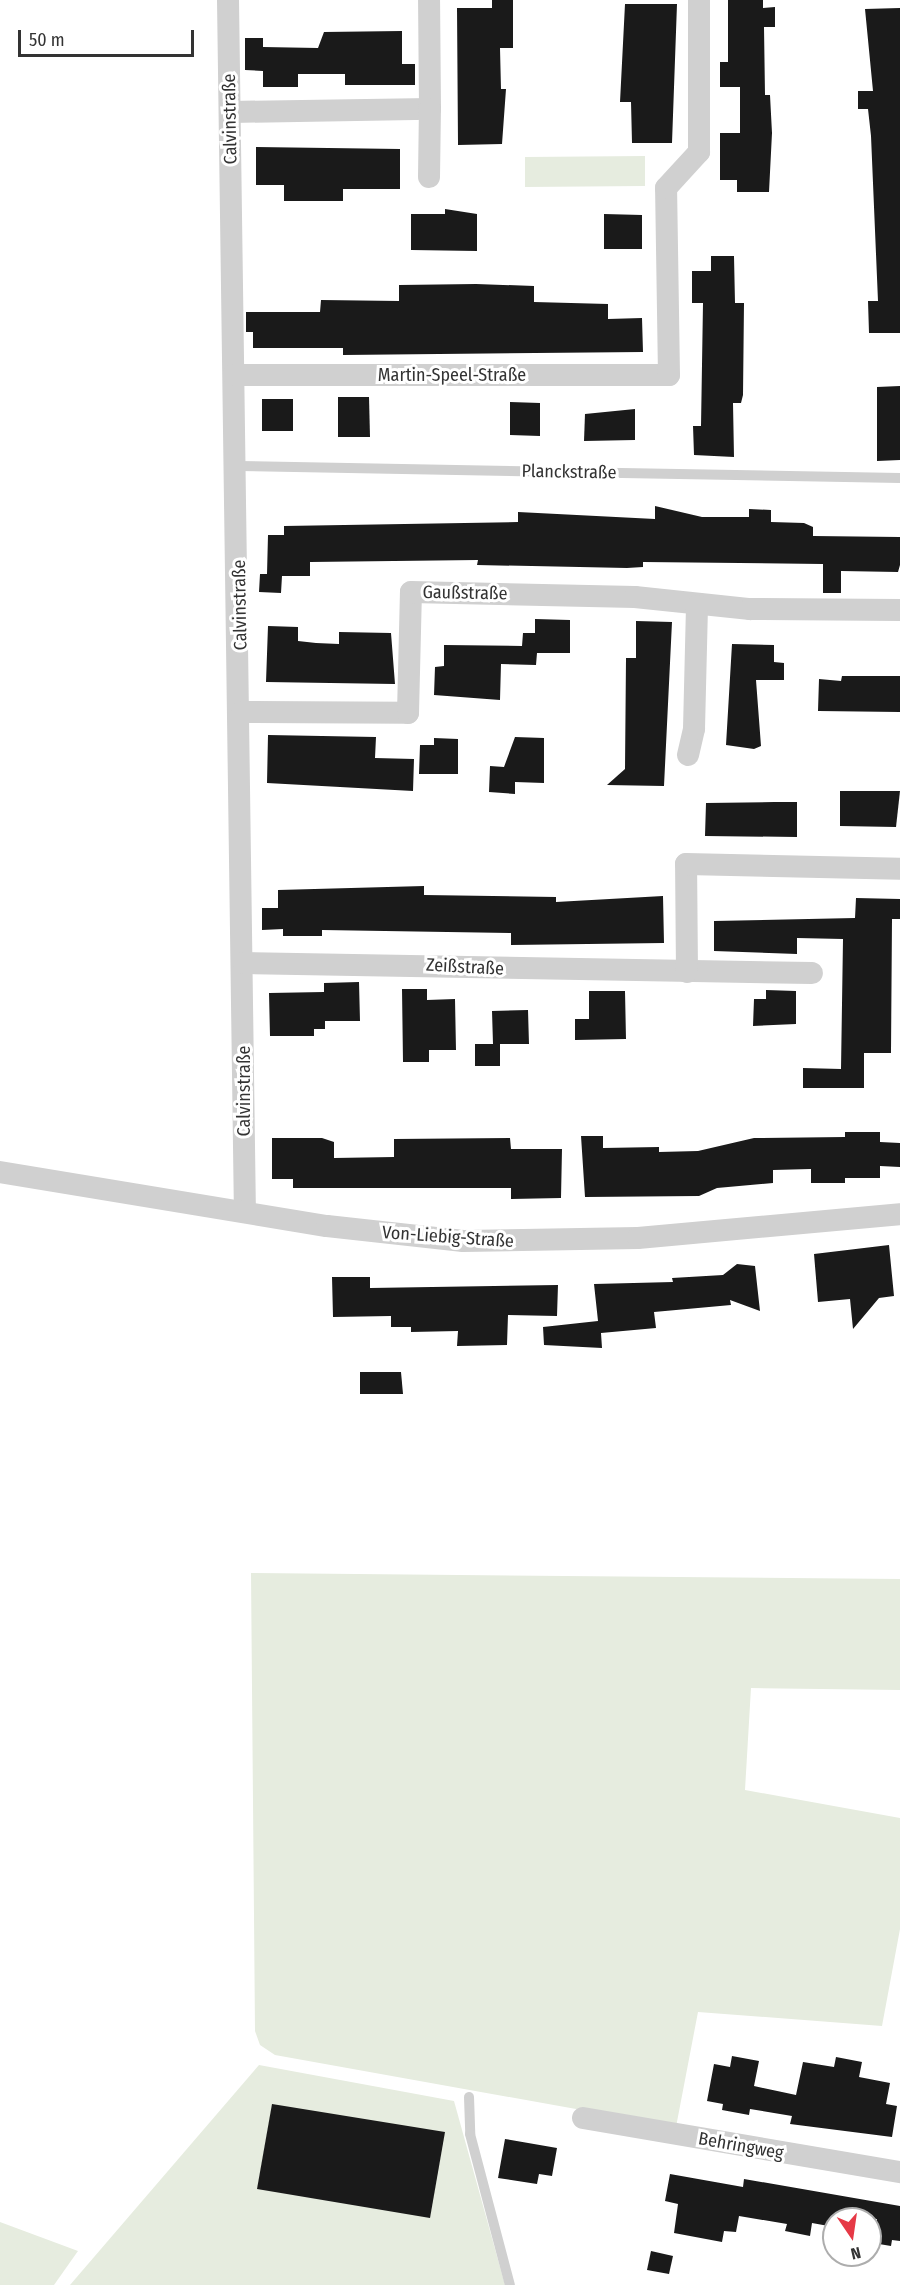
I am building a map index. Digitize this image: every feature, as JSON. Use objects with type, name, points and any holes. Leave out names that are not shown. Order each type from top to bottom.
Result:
[{"type":"street","name":"Calvinstraße","points":[[228,0],[242,712],[245,1211]]},
{"type":"street","points":[[429,0],[429,177]]},
{"type":"street","name":"Martin-Speel-Straße","points":[[234,375],[669,375],[666,188],[699,152],[699,0]]},
{"type":"street","points":[[231,112],[430,109]]},
{"type":"street","name":"Gaußstraße","points":[[242,712],[408,713],[411,592],[635,597],[684,600],[697,606],[900,610]]},
{"type":"street","points":[[688,755],[697,606]]},
{"type":"street","points":[[687,972],[686,864],[900,869]]},
{"type":"street","name":"Zeißstraße","points":[[244,963],[812,973]]},
{"type":"street","name":"Von-Liebig-Straße","points":[[0,1172],[390,1234],[531,1242],[900,1214]]},
{"type":"street","name":"Behringweg","points":[[583,2118],[900,2172]]},
{"type":"lane","name":"Planckstraße","points":[[238,466],[900,478]]},
{"type":"lane","points":[[469,2097],[470,2134],[510,2285]]},
{"type":"shaded area","points":[[645,156],[645,186],[525,187],[525,157]]},
{"type":"shaded area","points":[[251,1573],[900,1579],[900,1690],[751,1688],[745,1790],[900,1818],[900,1929],[882,2026],[698,2012],[676,2127],[275,2055],[260,2045],[255,2031]]},
{"type":"shaded area","points":[[259,2065],[454,2101],[505,2285],[70,2285]]},
{"type":"shaded area","points":[[0,2222],[78,2251],[54,2285],[0,2285]]},
{"type":"building","points":[[492,0],[513,0],[513,48],[500,48],[501,89],[506,89],[502,144],[458,145],[457,8],[492,8]]},
{"type":"building","points":[[728,0],[763,0],[763,8],[775,7],[775,27],[764,27],[765,95],[770,95],[772,133],[769,192],[737,192],[737,180],[720,180],[720,133],[740,133],[740,87],[720,87],[720,62],[728,62]]},
{"type":"building","points":[[625,4],[677,4],[672,143],[632,143],[631,102],[620,102]]},
{"type":"building","points":[[900,8],[900,333],[869,333],[868,301],[878,301],[871,136],[868,109],[858,109],[858,91],[873,91],[865,9]]},
{"type":"building","points":[[402,31],[402,64],[415,64],[415,85],[345,85],[345,74],[298,74],[298,87],[263,87],[263,71],[245,70],[245,38],[263,38],[263,47],[318,48],[324,32]]},
{"type":"building","points":[[256,147],[400,149],[400,189],[343,189],[343,201],[284,201],[284,185],[256,185]]},
{"type":"building","points":[[445,209],[477,214],[477,251],[411,250],[411,214],[445,214]]},
{"type":"building","points":[[604,214],[642,215],[642,249],[604,249]]},
{"type":"building","points":[[711,256],[734,256],[735,303],[744,303],[743,395],[741,403],[733,403],[734,457],[694,455],[693,426],[701,426],[703,303],[692,303],[692,271],[711,271]]},
{"type":"building","points":[[399,285],[534,286],[534,302],[608,304],[608,319],[642,318],[643,352],[343,355],[343,348],[253,348],[253,332],[246,332],[246,312],[320,312],[321,300],[399,301]]},
{"type":"building","points":[[900,386],[900,460],[877,461],[877,387]]},
{"type":"building","points":[[338,397],[369,397],[370,437],[338,437]]},
{"type":"building","points":[[262,399],[293,399],[293,431],[262,431]]},
{"type":"building","points":[[510,402],[540,403],[540,436],[510,435]]},
{"type":"building","points":[[635,409],[635,440],[584,441],[585,414]]},
{"type":"building","points":[[655,506],[702,517],[749,517],[749,509],[771,510],[771,522],[804,523],[813,527],[813,536],[900,537],[900,565],[898,572],[841,571],[841,593],[823,593],[823,564],[643,562],[643,567],[627,568],[477,565],[478,560],[310,562],[310,576],[282,576],[281,593],[259,592],[260,574],[267,574],[268,535],[284,535],[284,526],[518,522],[518,512],[655,519]]},
{"type":"building","points":[[535,619],[570,620],[570,653],[537,653],[536,665],[501,664],[500,700],[434,695],[435,667],[444,666],[444,645],[522,646],[523,633],[535,633]]},
{"type":"building","points":[[636,621],[672,622],[664,786],[607,785],[625,769],[626,658],[636,658]]},
{"type":"building","points":[[268,626],[298,627],[298,641],[316,643],[339,644],[339,632],[391,633],[395,684],[266,682]]},
{"type":"building","points":[[732,644],[774,645],[774,662],[784,663],[784,680],[756,680],[761,746],[754,749],[726,745]]},
{"type":"building","points":[[842,676],[900,676],[900,712],[818,711],[819,679],[841,681]]},
{"type":"building","points":[[268,735],[376,737],[375,758],[414,759],[413,791],[267,783]]},
{"type":"building","points":[[515,737],[544,738],[544,783],[515,782],[515,794],[489,792],[490,766],[504,767]]},
{"type":"building","points":[[434,738],[458,739],[458,774],[419,774],[420,745],[434,745]]},
{"type":"building","points":[[840,791],[900,791],[896,827],[840,826]]},
{"type":"building","points":[[797,802],[797,837],[705,836],[706,803]]},
{"type":"building","points":[[424,886],[424,895],[556,897],[556,902],[663,896],[664,943],[511,945],[511,933],[322,930],[322,936],[283,936],[283,929],[262,930],[262,908],[278,908],[278,890]]},
{"type":"building","points":[[856,898],[900,899],[900,919],[892,919],[891,1053],[864,1053],[864,1088],[803,1088],[803,1068],[841,1069],[843,939],[797,938],[797,954],[714,951],[714,921],[855,918]]},
{"type":"building","points":[[359,982],[360,1021],[325,1021],[325,1029],[314,1029],[314,1036],[270,1036],[269,993],[324,992],[324,983]]},
{"type":"building","points":[[402,989],[427,989],[427,1000],[455,999],[456,1050],[429,1050],[429,1062],[403,1062]]},
{"type":"building","points":[[766,990],[796,991],[796,1024],[753,1026],[754,999],[766,999]]},
{"type":"building","points":[[589,991],[625,991],[626,1039],[575,1040],[575,1019],[589,1019]]},
{"type":"building","points":[[528,1010],[529,1044],[500,1044],[500,1066],[475,1066],[475,1044],[493,1044],[492,1011]]},
{"type":"building","points":[[845,1132],[880,1132],[880,1142],[900,1143],[900,1167],[880,1166],[880,1178],[845,1178],[845,1183],[811,1183],[811,1169],[773,1170],[773,1183],[717,1188],[699,1196],[585,1197],[581,1136],[603,1136],[603,1148],[659,1147],[659,1152],[698,1151],[754,1138],[845,1137]]},
{"type":"building","points":[[272,1138],[322,1138],[334,1142],[334,1158],[394,1157],[394,1139],[510,1138],[511,1149],[562,1149],[561,1198],[511,1199],[511,1188],[293,1188],[293,1179],[272,1179]]},
{"type":"building","points":[[889,1245],[894,1296],[879,1298],[853,1329],[850,1299],[818,1302],[814,1254]]},
{"type":"building","points":[[737,1264],[755,1266],[760,1311],[730,1300],[731,1305],[654,1312],[656,1328],[601,1333],[602,1348],[544,1345],[543,1327],[598,1321],[594,1284],[673,1282],[672,1278],[723,1275]]},
{"type":"building","points":[[332,1277],[370,1277],[370,1288],[558,1285],[557,1316],[508,1315],[507,1345],[457,1346],[458,1331],[411,1332],[411,1327],[391,1327],[391,1316],[333,1317]]},
{"type":"building","points":[[360,1372],[401,1372],[403,1394],[360,1394]]},
{"type":"building","points":[[732,2056],[759,2061],[754,2086],[796,2095],[803,2062],[834,2067],[836,2057],[862,2062],[859,2077],[890,2083],[886,2104],[897,2106],[892,2137],[790,2124],[792,2116],[750,2109],[749,2115],[722,2110],[723,2104],[707,2101],[714,2064],[730,2067]]},
{"type":"building","points":[[272,2104],[445,2132],[430,2218],[257,2189]]},
{"type":"building","points":[[505,2139],[557,2148],[552,2176],[539,2174],[537,2184],[498,2178]]},
{"type":"building","points":[[670,2174],[743,2187],[744,2179],[900,2206],[900,2241],[892,2240],[891,2246],[882,2244],[882,2207],[822,2207],[822,2225],[812,2223],[810,2236],[785,2231],[787,2224],[739,2216],[736,2232],[724,2231],[722,2242],[674,2233],[678,2204],[665,2201]]},
{"type":"building","points":[[651,2251],[673,2256],[669,2274],[647,2270]]}]
